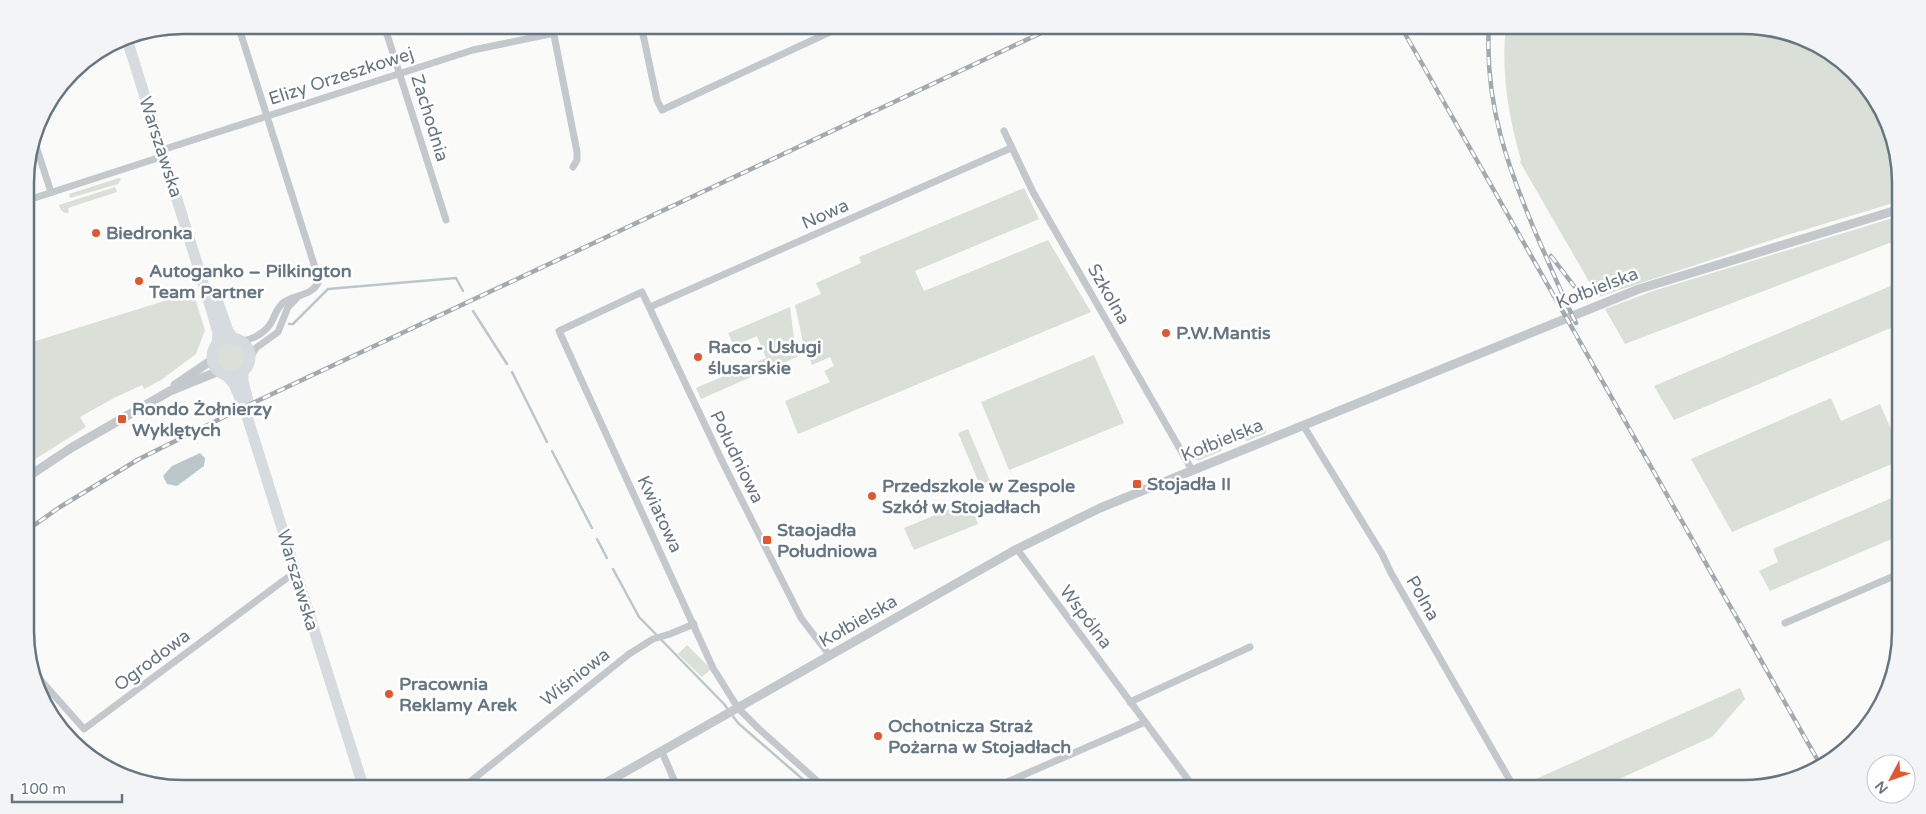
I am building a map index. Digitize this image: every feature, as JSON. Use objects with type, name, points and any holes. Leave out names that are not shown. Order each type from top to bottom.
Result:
[{"type":"main road","name":"Warszawska","points":[[133,43],[218,333],[217,344]]},
{"type":"main road","name":"Warszawska","points":[[129,44],[218,305],[228,331],[237,340]]},
{"type":"main road","points":[[226,339],[237,340],[247,347],[250,358],[248,364],[243,371],[236,375],[222,373],[212,360],[212,354],[217,344],[226,339]]},
{"type":"main road","name":"Warszawska","points":[[243,371],[243,381],[248,400],[367,780]]},
{"type":"main road","name":"Warszawska","points":[[222,373],[234,384],[241,399],[361,780]]},
{"type":"street","points":[[237,340],[251,338],[266,329],[283,302],[298,297],[316,287],[319,280],[241,34]]},
{"type":"street","name":"Zachodnia","points":[[387,34],[446,220]]},
{"type":"street","name":"Elizy Orzeszkowej","points":[[34,197],[166,156],[266,116],[473,50],[550,34]]},
{"type":"street","points":[[553,34],[577,152],[577,160],[573,167]]},
{"type":"street","points":[[643,34],[657,100],[662,110],[826,34]]},
{"type":"street","name":"Szkolna","points":[[1004,131],[1032,192],[1192,470]]},
{"type":"street","name":"Nowa","points":[[650,307],[1011,148]]},
{"type":"street","points":[[38,151],[51,192]]},
{"type":"street","name":"Kołbielska","points":[[611,780],[1017,549],[1100,508],[1582,310],[1673,277],[1892,211]]},
{"type":"street","name":"Południowa","points":[[560,331],[642,292],[724,465],[801,618],[830,656]]},
{"type":"street","points":[[250,358],[256,348],[278,332],[288,307],[298,297]]},
{"type":"street","name":"Kwiatowa","points":[[560,331],[733,711],[758,728],[816,780]]},
{"type":"street","points":[[170,391],[173,386],[212,360]]},
{"type":"street","points":[[34,473],[71,448],[170,391],[222,373]]},
{"type":"street","name":"Polna","points":[[1303,425],[1372,537],[1510,780]]},
{"type":"street","name":"Wspólna","points":[[1017,549],[1188,780]]},
{"type":"street","name":"Ogrodowa","points":[[44,685],[84,729],[279,584],[296,574]]},
{"type":"street","points":[[1786,623],[1892,577]]},
{"type":"street","name":"Wiśniowa","points":[[472,780],[592,682],[652,639],[694,624]]},
{"type":"street","points":[[1130,702],[1250,648]]},
{"type":"street","points":[[1012,780],[1145,722]]},
{"type":"street","points":[[662,752],[674,780]]},
{"type":"shaded area","points":[[1506,34],[1753,34],[1782,39],[1800,45],[1818,54],[1849,77],[1872,108],[1887,144],[1891,164],[1892,203],[1784,236],[1598,297],[1520,162],[1509,110],[1505,77]]},
{"type":"shaded area","points":[[119,178],[121,179],[118,184],[70,198],[69,194]]},
{"type":"shaded area","points":[[115,187],[117,192],[68,208],[69,213],[61,210],[59,205]]},
{"type":"shaded area","points":[[1024,188],[1039,219],[915,271],[924,291],[1048,240],[1091,312],[798,434],[785,401],[830,382],[824,371],[834,366],[830,357],[812,365],[803,342],[795,305],[821,294],[816,283],[861,263],[859,257]]},
{"type":"shaded area","points":[[1892,218],[1892,242],[1625,344],[1605,309],[1653,291]]},
{"type":"shaded area","points":[[1892,285],[1892,327],[1674,420],[1654,386]]},
{"type":"shaded area","points":[[193,292],[205,330],[196,354],[161,380],[144,389],[142,385],[80,417],[86,427],[34,460],[34,342]]},
{"type":"shaded area","points":[[790,307],[795,346],[799,356],[701,399],[696,388],[766,358],[757,336],[734,346],[728,333]]},
{"type":"shaded area","points":[[231,342],[242,346],[246,357],[242,368],[231,372],[220,368],[216,357],[220,346]]},
{"type":"shaded area","points":[[1094,355],[1124,423],[1009,470],[981,402]]},
{"type":"shaded area","points":[[1831,398],[1841,421],[1880,404],[1892,432],[1892,464],[1732,532],[1691,459]]},
{"type":"shaded area","points":[[1265,426],[1266,433],[1247,441],[1238,437]]},
{"type":"shaded area","points":[[968,429],[990,481],[980,485],[958,433]]},
{"type":"shaded area","points":[[1224,442],[1221,451],[1200,460],[1194,460],[1191,456]]},
{"type":"shaded area","points":[[200,453],[205,458],[204,466],[177,486],[167,484],[163,476],[172,466]]},
{"type":"shaded area","points":[[1892,498],[1892,539],[1770,591],[1759,571],[1778,562],[1773,549]]},
{"type":"shaded area","points":[[969,501],[978,524],[914,550],[904,528]]},
{"type":"shaded area","points":[[687,645],[711,669],[702,677],[678,654]]},
{"type":"shaded area","points":[[1740,688],[1745,699],[1712,737],[1617,780],[1533,780]]},
{"type":"waterway","points":[[289,324],[293,324],[328,289],[456,278],[463,291]]},
{"type":"waterway","points":[[473,311],[507,364]]},
{"type":"waterway","points":[[512,372],[547,442]]},
{"type":"waterway","points":[[552,451],[592,528]]},
{"type":"waterway","points":[[597,539],[607,558]]},
{"type":"waterway","points":[[613,569],[639,617],[724,704],[738,723],[804,780]]},
{"type":"railway","points":[[34,525],[60,507],[139,459],[236,411],[1039,34]]},
{"type":"railway","points":[[1405,34],[1818,760]]},
{"type":"railway","points":[[1489,34],[1490,83],[1501,137],[1518,190],[1576,323]]},
{"type":"railway","points":[[1551,256],[1574,286]]},
{"type":"place","name":"Biedronka","points":[[96,233]]},
{"type":"place","name":"Autoganko – Pilkington Team Partner","points":[[139,281]]},
{"type":"place","name":"P.W.Mantis","points":[[1166,333]]},
{"type":"place","name":"Raco - Usługi ślusarskie","points":[[698,357]]},
{"type":"place","name":"Rondo Żołnierzy Wyklętych","points":[[122,419]]},
{"type":"place","name":"Stojadła II","points":[[1137,484]]},
{"type":"place","name":"Przedszkole w Zespole Szkół w Stojadłach","points":[[872,496]]},
{"type":"place","name":"Staojadła Południowa","points":[[767,540]]},
{"type":"place","name":"Pracownia Reklamy Arek","points":[[389,694]]},
{"type":"place","name":"Ochotnicza Straż Pożarna w Stojadłach","points":[[878,736]]}]
